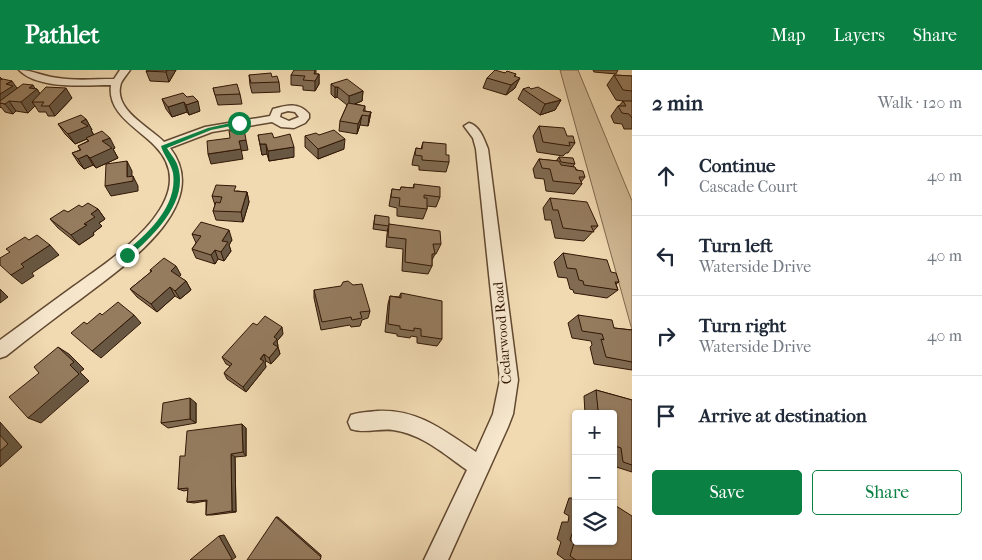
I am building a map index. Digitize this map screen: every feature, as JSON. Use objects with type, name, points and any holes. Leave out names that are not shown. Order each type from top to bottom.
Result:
[{"type":"street","points":[[24,70],[44,79],[62,82],[117,82]]},
{"type":"street","points":[[0,350],[127,255],[160,222],[170,206],[175,191],[176,177],[174,164],[164,147],[118,107],[114,94],[117,82],[125,70]]},
{"type":"street","points":[[164,147],[210,129],[274,118]]},
{"type":"street","name":"Cedarwood Road","points":[[436,560],[503,414],[509,380],[482,149],[478,137],[469,126]]},
{"type":"street","points":[[358,422],[392,420],[423,428],[479,466]]},
{"type":"shaded area","points":[[560,70],[578,70],[632,201],[632,330]]},
{"type":"building","points":[[147,70],[167,70],[166,72]]},
{"type":"building","points":[[294,70],[315,70],[314,74],[319,74],[315,81],[303,80],[305,76],[291,75]]},
{"type":"building","points":[[495,70],[505,73],[507,71],[516,74],[514,76],[520,78],[511,85],[487,78]]},
{"type":"building","points":[[271,73],[272,77],[277,76],[279,82],[251,83],[249,75]]},
{"type":"building","points":[[614,75],[632,76],[632,91],[623,90]]},
{"type":"building","points":[[347,79],[363,91],[349,96],[331,84]]},
{"type":"building","points":[[0,80],[12,81],[6,84],[13,86],[0,94]]},
{"type":"building","points":[[23,84],[33,85],[29,88],[37,89],[21,102],[9,101],[5,104],[0,103],[0,101]]},
{"type":"building","points":[[237,84],[240,94],[215,95],[213,88]]},
{"type":"building","points":[[46,87],[66,88],[49,106],[41,106],[44,102],[32,102]]},
{"type":"building","points":[[529,87],[531,89],[538,87],[561,100],[545,104],[523,89]]},
{"type":"building","points":[[183,93],[187,97],[193,96],[198,101],[186,105],[184,102],[168,107],[162,99]]},
{"type":"building","points":[[623,101],[632,101],[632,118],[629,114],[622,113],[618,106],[626,106]]},
{"type":"building","points":[[348,103],[365,106],[363,111],[371,112],[369,116],[362,115],[358,124],[340,121]]},
{"type":"building","points":[[81,115],[86,119],[81,122],[88,126],[68,134],[58,124]]},
{"type":"building","points":[[539,126],[564,128],[567,136],[573,136],[575,143],[569,142],[570,146],[543,142]]},
{"type":"building","points":[[244,129],[246,140],[239,141],[241,149],[208,154],[207,141],[230,138],[229,131]]},
{"type":"building","points":[[334,130],[345,139],[318,149],[305,136],[316,133],[319,135]]},
{"type":"building","points":[[102,131],[110,138],[102,141],[112,148],[90,158],[87,155],[78,159],[72,153],[81,150],[78,146],[89,141],[86,138]]},
{"type":"building","points":[[272,133],[274,138],[290,134],[294,147],[268,151],[266,144],[260,144],[258,135]]},
{"type":"building","points":[[423,142],[446,144],[446,155],[449,155],[449,162],[422,160],[422,156],[415,155],[416,148],[422,149]]},
{"type":"building","points":[[559,157],[573,158],[575,164],[561,162]]},
{"type":"building","points":[[539,159],[559,161],[561,165],[575,167],[576,170],[583,171],[585,177],[579,177],[582,184],[553,181],[550,169],[542,168]]},
{"type":"building","points":[[127,161],[127,177],[133,176],[133,181],[105,186],[106,164]]},
{"type":"building","points":[[414,184],[440,187],[440,197],[424,195],[424,198],[427,198],[427,209],[399,206],[400,198],[391,197],[392,189],[400,190],[401,187],[414,188]]},
{"type":"building","points":[[216,185],[236,186],[234,191],[247,192],[241,212],[213,211],[216,202],[220,203],[222,197],[212,196]]},
{"type":"building","points":[[550,198],[587,202],[598,226],[591,226],[594,232],[563,228],[558,210],[553,210]]},
{"type":"building","points":[[88,203],[98,209],[91,214],[95,217],[84,224],[87,225],[71,235],[50,219],[64,210],[68,212],[79,205],[82,207]]},
{"type":"building","points":[[375,215],[389,217],[389,226],[374,224]]},
{"type":"building","points":[[201,222],[229,230],[222,241],[228,242],[221,252],[215,250],[211,255],[192,249],[201,236],[192,234]]},
{"type":"building","points":[[389,224],[440,231],[441,244],[433,244],[435,254],[432,254],[432,266],[405,262],[406,239],[388,237]]},
{"type":"building","points":[[37,235],[50,245],[21,264],[24,267],[11,275],[0,265],[0,258],[10,252],[6,249],[25,237],[29,240]]},
{"type":"building","points":[[563,253],[607,260],[611,272],[616,273],[619,282],[615,282],[618,290],[584,285],[583,281],[579,280],[576,269],[567,268]]},
{"type":"building","points":[[164,258],[176,266],[171,271],[186,281],[175,291],[170,287],[151,304],[130,289],[152,271],[150,270]]},
{"type":"building","points":[[348,281],[353,285],[362,284],[370,311],[360,312],[362,318],[352,320],[351,317],[322,322],[314,290],[341,286],[343,282]]},
{"type":"building","points":[[401,293],[442,301],[442,339],[421,336],[421,329],[414,328],[414,331],[400,329],[400,326],[388,324],[390,296],[401,298]]},
{"type":"building","points":[[118,302],[134,315],[92,351],[71,333],[84,322],[87,324],[100,313],[102,315]]},
{"type":"building","points":[[578,315],[612,320],[614,328],[632,330],[632,362],[606,357],[601,339],[604,340],[602,334],[582,331]]},
{"type":"building","points":[[265,316],[282,327],[274,337],[277,339],[273,344],[278,347],[269,358],[264,354],[260,359],[264,361],[243,387],[224,373],[232,364],[222,357],[253,323],[257,325]]},
{"type":"building","points":[[58,347],[74,362],[70,365],[79,374],[28,418],[9,397],[39,373],[34,367]]},
{"type":"building","points":[[596,390],[632,400],[632,465],[623,462],[621,448],[617,447],[617,410],[598,410]]},
{"type":"building","points":[[190,398],[190,419],[161,423],[163,403]]},
{"type":"building","points":[[242,424],[243,452],[231,454],[232,511],[206,515],[207,500],[187,502],[188,488],[178,489],[180,456],[185,456],[187,431]]},
{"type":"building","points":[[0,435],[8,444],[0,451]]},
{"type":"building","points":[[617,507],[632,516],[632,560],[576,560],[570,556],[573,545],[617,545]]},
{"type":"building","points":[[276,517],[321,557],[320,560],[247,560]]},
{"type":"building","points":[[219,536],[232,559],[190,560]]},
{"type":"route","points":[[127,255],[160,222],[170,206],[175,191],[176,177],[174,164],[164,147],[210,129],[239,123]]}]
